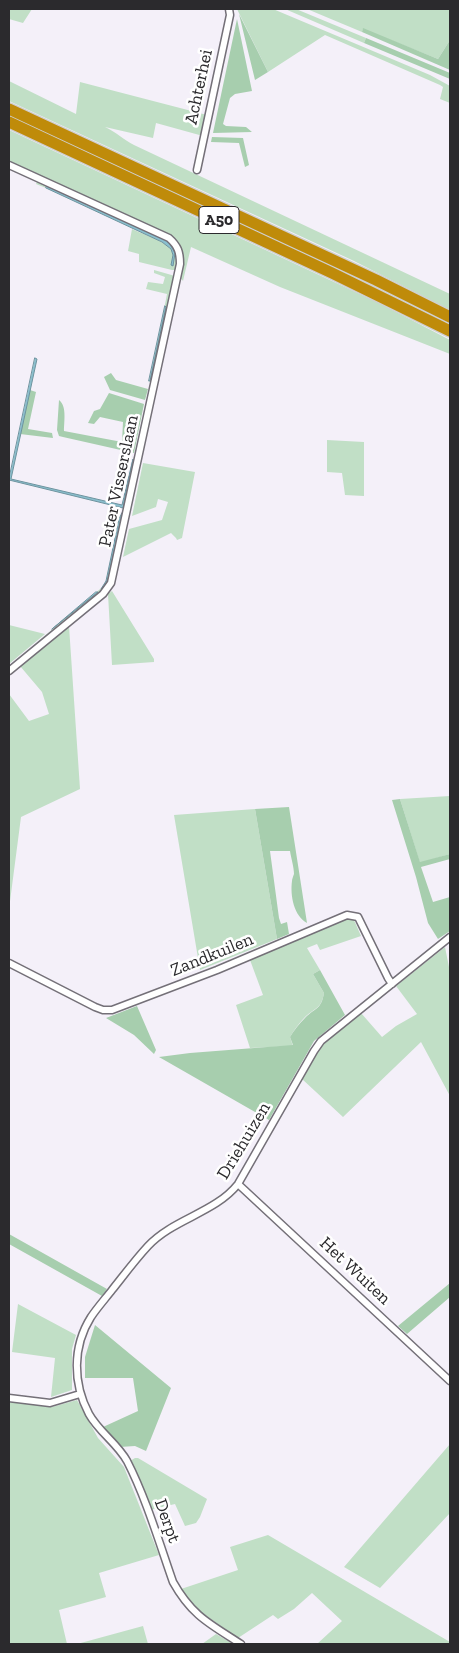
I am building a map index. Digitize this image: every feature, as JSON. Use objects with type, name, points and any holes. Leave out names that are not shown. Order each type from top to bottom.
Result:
[{"type":"highway","name":"A50","points":[[9,109],[350,267],[450,317]]},
{"type":"highway","name":"A50","points":[[9,122],[332,273],[450,332]]},
{"type":"street","name":"Achterhei","points":[[197,170],[230,15],[229,9]]},
{"type":"street","name":"Pater Visserslaan","points":[[9,165],[169,238],[180,251],[180,264],[112,583],[104,594],[9,672]]},
{"type":"street","name":"Zandkuilen","points":[[9,963],[95,1007],[103,1010],[112,1010],[217,970],[347,916],[358,917],[392,984]]},
{"type":"street","name":"Driehuizen","points":[[80,1394],[77,1377],[81,1337],[90,1318],[137,1257],[167,1230],[231,1194],[317,1046],[329,1034],[450,938]]},
{"type":"street","name":"Het Wuiten","points":[[238,1184],[450,1381]]},
{"type":"street","points":[[9,1398],[50,1403],[80,1394]]},
{"type":"street","name":"Derpt","points":[[80,1394],[98,1428],[127,1461],[174,1582],[182,1597],[192,1610],[205,1621],[241,1644]]},
{"type":"green space","points":[[9,9],[32,9],[23,23],[9,19]]},
{"type":"green space","points":[[237,9],[273,9],[430,75],[450,86],[450,103],[440,99],[443,87],[440,85],[325,35],[268,72]]},
{"type":"green space","points":[[285,9],[296,9],[366,38],[364,43]]},
{"type":"green space","points":[[307,9],[450,9],[450,40],[438,59],[363,29],[362,32]]},
{"type":"green space","points":[[239,14],[268,72],[255,80]]},
{"type":"green space","points":[[237,19],[252,91],[235,94],[230,98],[223,124],[226,126],[246,127],[252,132],[213,133]]},
{"type":"green space","points":[[363,28],[438,59],[450,40],[450,70],[362,32]]},
{"type":"green space","points":[[366,38],[450,73],[450,79],[364,43]]},
{"type":"green space","points":[[9,81],[76,114],[80,82],[207,115],[203,136],[156,123],[153,138],[105,127],[134,145],[450,294],[450,310],[354,261],[9,101]]},
{"type":"green space","points":[[9,130],[379,303],[450,340],[450,354],[280,287],[191,247],[183,281],[179,276],[182,251],[175,240],[9,163]]},
{"type":"green space","points":[[212,137],[243,138],[249,165],[245,167],[239,143],[211,142]]},
{"type":"green space","points":[[9,167],[167,239],[178,252],[177,270],[139,262],[139,254],[128,251],[132,229],[167,245],[173,253],[171,265],[175,253],[171,245],[164,239],[47,186],[46,188],[36,184],[37,182],[9,169]]},
{"type":"green space","points":[[154,270],[175,276],[154,379],[147,383],[150,381],[167,294],[146,289],[148,282],[163,284],[165,277],[154,273]]},
{"type":"green space","points":[[111,373],[116,380],[148,389],[145,400],[110,390],[104,377]]},
{"type":"green space","points":[[30,390],[36,392],[28,429],[52,433],[53,438],[20,434]]},
{"type":"green space","points":[[109,393],[144,404],[134,453],[59,436],[57,430],[59,400],[64,410],[64,431],[122,442],[123,422],[100,417],[94,424],[88,423],[94,411],[100,409]]},
{"type":"green space","points":[[327,440],[364,442],[364,496],[345,495],[342,473],[327,472]]},
{"type":"green space","points":[[134,456],[136,458],[113,575],[106,588],[9,670],[9,666],[106,584]]},
{"type":"green space","points":[[143,463],[195,472],[182,538],[177,540],[171,533],[123,557],[129,529],[162,520],[168,502],[158,499],[156,507],[132,516]]},
{"type":"green space","points":[[112,591],[154,659],[154,662],[112,665],[108,594]]},
{"type":"green space","points":[[9,625],[45,634],[9,664]]},
{"type":"green space","points":[[69,626],[80,789],[21,817],[9,909],[9,694],[29,721],[49,714],[42,692],[20,666]]},
{"type":"green space","points":[[450,796],[450,854],[420,863],[400,799]]},
{"type":"green space","points":[[400,799],[420,862],[450,854],[450,859],[421,867],[433,902],[450,897],[450,931],[438,939],[428,923],[392,800]]},
{"type":"green space","points":[[289,807],[307,923],[299,916],[292,899],[294,871],[290,851],[270,851],[279,918],[281,924],[287,922],[289,934],[277,939],[255,809]]},
{"type":"green space","points":[[255,809],[277,939],[200,970],[174,815]]},
{"type":"green space","points":[[349,918],[354,920],[361,936],[320,950],[317,944],[307,948],[320,970],[313,974],[324,993],[320,1005],[303,1019],[290,1037],[293,1046],[250,1048],[236,1005],[263,995],[250,960]]},
{"type":"green space","points":[[445,947],[450,967],[450,1096],[421,1042],[343,1117],[302,1079],[319,1048],[361,1013],[382,1037],[396,1026],[417,1014],[396,986]]},
{"type":"green space","points":[[320,970],[345,1015],[314,1041],[269,1120],[159,1057],[293,1045],[290,1037],[303,1020],[320,1005],[323,999],[324,993],[313,974]]},
{"type":"green space","points":[[137,1006],[156,1050],[154,1054],[134,1035],[106,1018]]},
{"type":"green space","points":[[9,1234],[107,1289],[102,1296],[9,1244]]},
{"type":"green space","points":[[450,1283],[450,1297],[407,1334],[398,1326]]},
{"type":"green space","points":[[18,1304],[76,1335],[72,1349],[72,1390],[51,1397],[55,1358],[12,1352]]},
{"type":"green space","points":[[95,1325],[171,1388],[146,1451],[135,1446],[120,1447],[103,1427],[138,1411],[133,1378],[85,1378],[85,1357]]},
{"type":"green space","points":[[77,1400],[98,1438],[124,1467],[159,1555],[99,1573],[106,1597],[59,1610],[67,1644],[9,1644],[9,1402],[52,1407]]},
{"type":"green space","points":[[450,1444],[450,1513],[380,1588],[344,1567]]},
{"type":"green space","points":[[135,1458],[207,1499],[196,1523],[185,1526],[175,1504],[150,1510],[130,1461]]},
{"type":"green space","points":[[268,1535],[450,1642],[450,1644],[317,1644],[342,1621],[312,1593],[294,1609],[278,1619],[273,1615],[238,1638],[195,1608],[181,1589],[238,1570],[230,1547]]},
{"type":"green space","points":[[143,1626],[148,1644],[77,1644]]},
{"type":"green space","points":[[216,1634],[233,1644],[202,1644]]},
{"type":"water","points":[[47,186],[168,241],[175,253],[173,266],[171,265],[173,255],[171,249],[162,242],[46,188]]},
{"type":"water","points":[[165,306],[166,307],[149,381]]},
{"type":"water","points":[[35,358],[37,359],[11,479],[122,505],[133,459],[123,508],[9,480]]},
{"type":"water","points":[[122,513],[109,575],[106,584],[101,589],[106,581],[119,519]]},
{"type":"water","points":[[96,592],[98,592],[52,629]]}]
